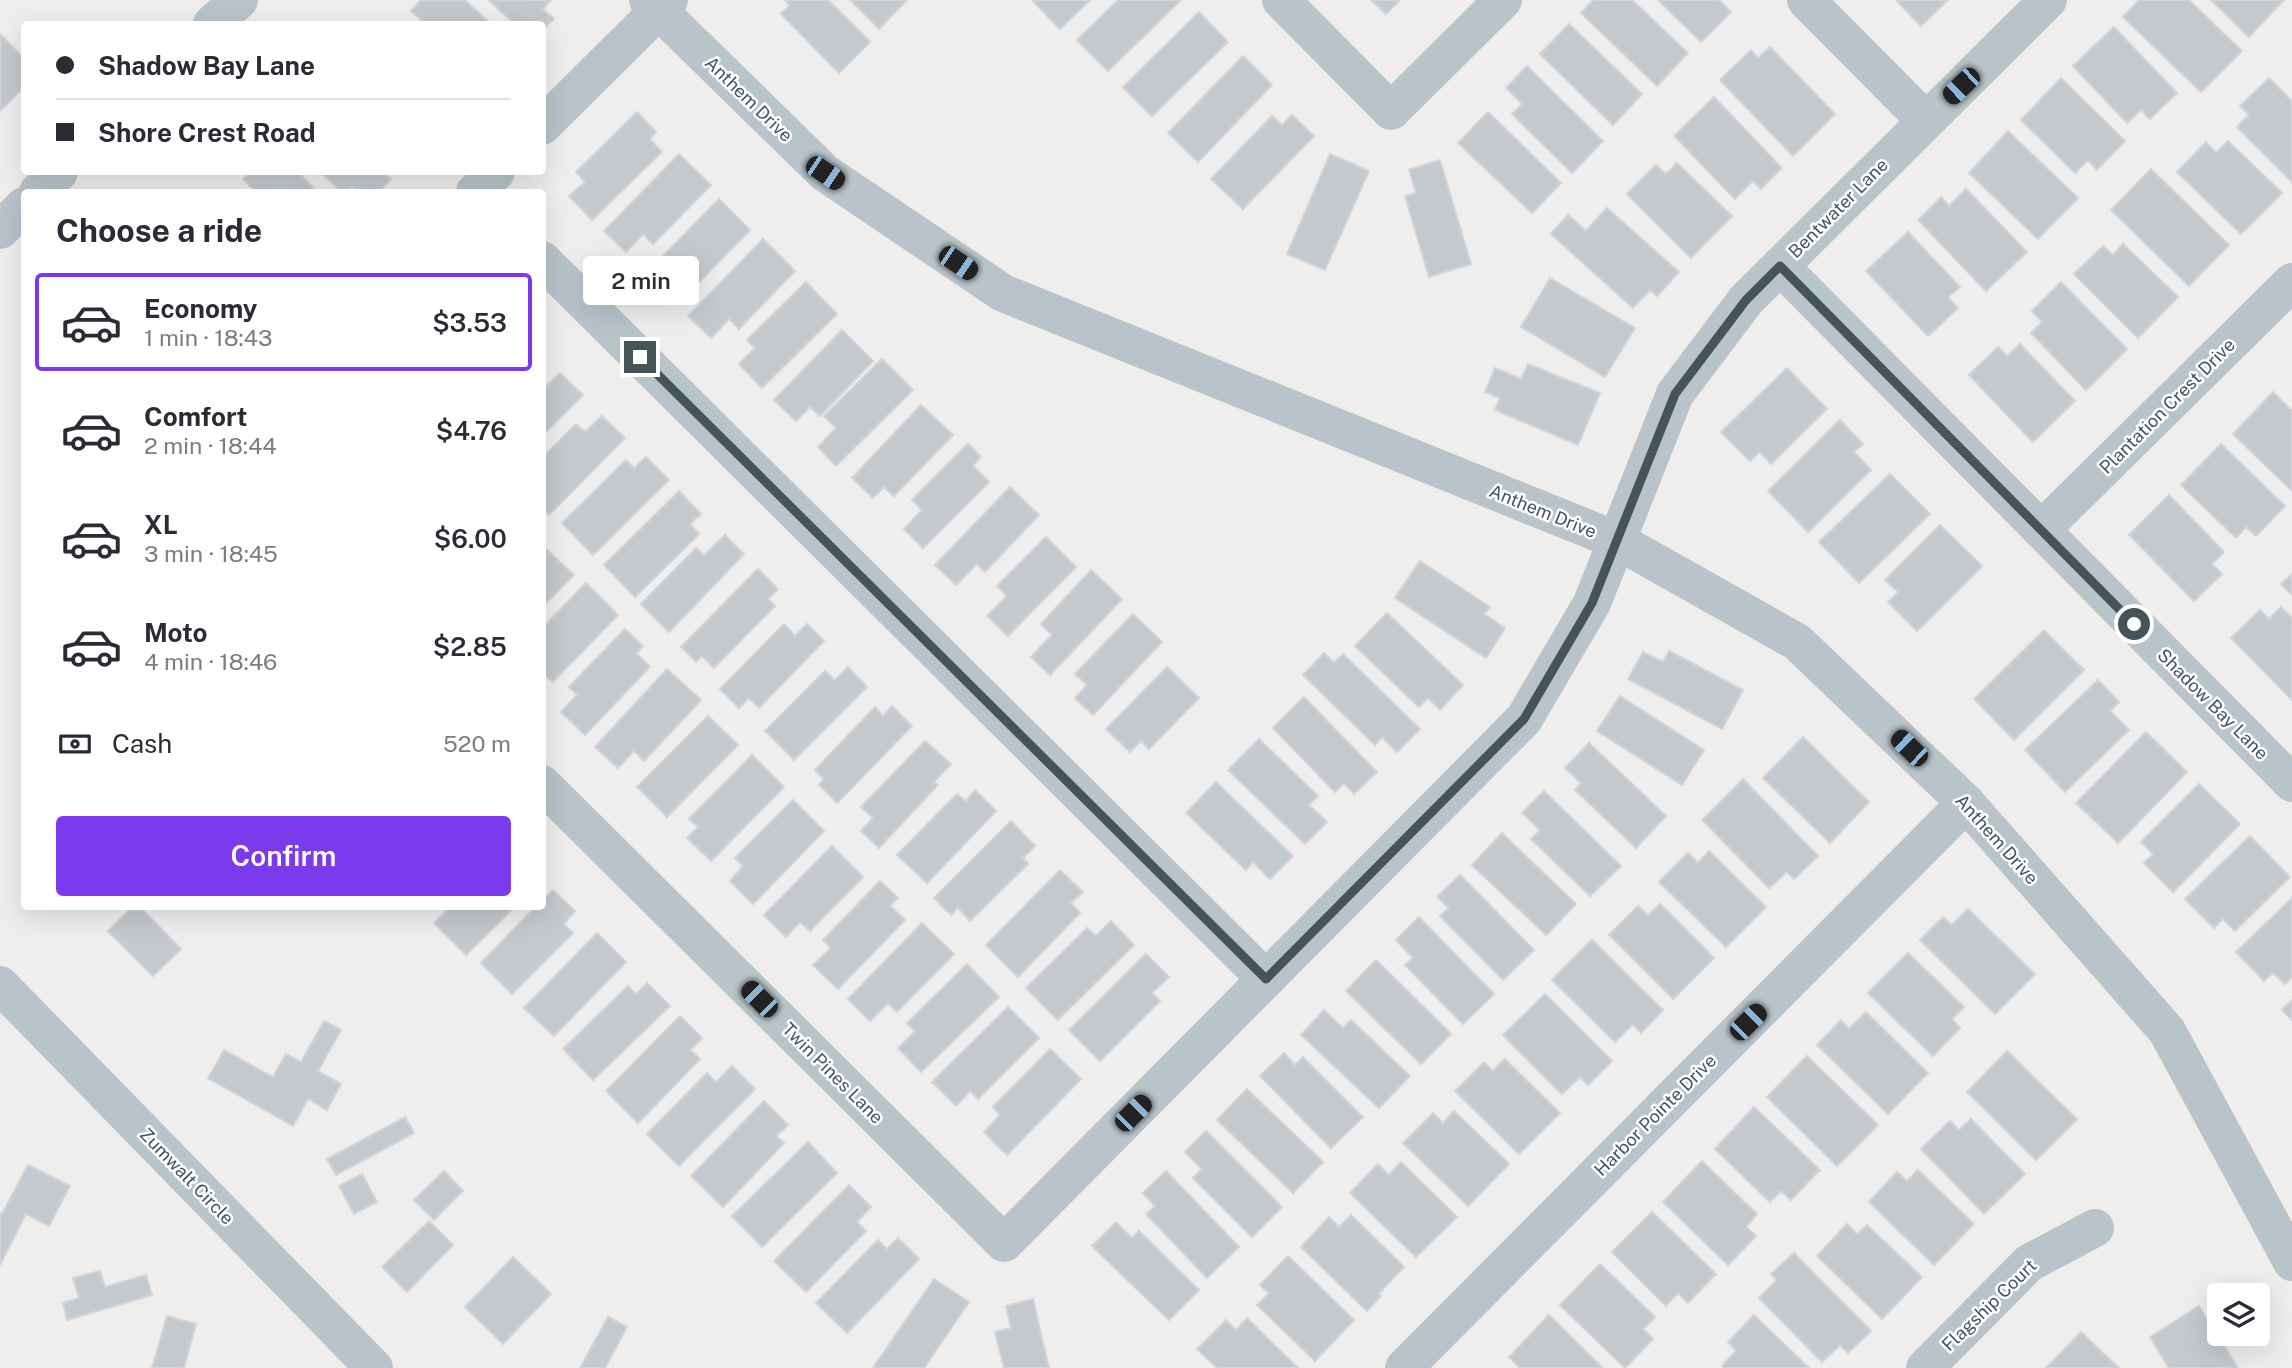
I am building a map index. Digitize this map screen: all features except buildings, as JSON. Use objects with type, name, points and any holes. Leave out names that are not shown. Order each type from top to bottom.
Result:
[{"type":"street","points":[[215,21],[239,0]]},
{"type":"street","points":[[1281,0],[1391,111],[1503,0]]},
{"type":"street","points":[[1806,0],[1926,121]]},
{"type":"street","name":"Bentwater Lane","points":[[1004,1243],[1524,719],[1592,603],[1675,394],[1746,300],[2048,0]]},
{"type":"street","points":[[546,122],[659,4]]},
{"type":"street","name":"Anthem Drive","points":[[659,4],[825,173],[1003,293],[1616,540],[1797,642],[1966,803],[2167,1031],[2292,1262]]},
{"type":"street","points":[[41,189],[56,175]]},
{"type":"street","points":[[478,189],[493,175]]},
{"type":"street","points":[[0,230],[21,209]]},
{"type":"street","points":[[546,264],[1266,979]]},
{"type":"street","name":"Shadow Bay Lane","points":[[1780,266],[2292,783]]},
{"type":"street","name":"Plantation Crest Drive","points":[[2041,530],[2292,282]]},
{"type":"street","name":"Twin Pines Lane","points":[[546,788],[1004,1243]]},
{"type":"street","name":"Harbor Pointe Drive","points":[[1404,1368],[1966,803]]},
{"type":"street","name":"Zumwalt Circle","points":[[0,985],[374,1368]]},
{"type":"street","name":"Flagship Court","points":[[1925,1368],[2029,1262],[2095,1228]]},
{"type":"route","points":[[640,357],[1266,979],[1524,719],[1592,603],[1675,394],[1746,300],[1780,266],[2134,624]]}]
